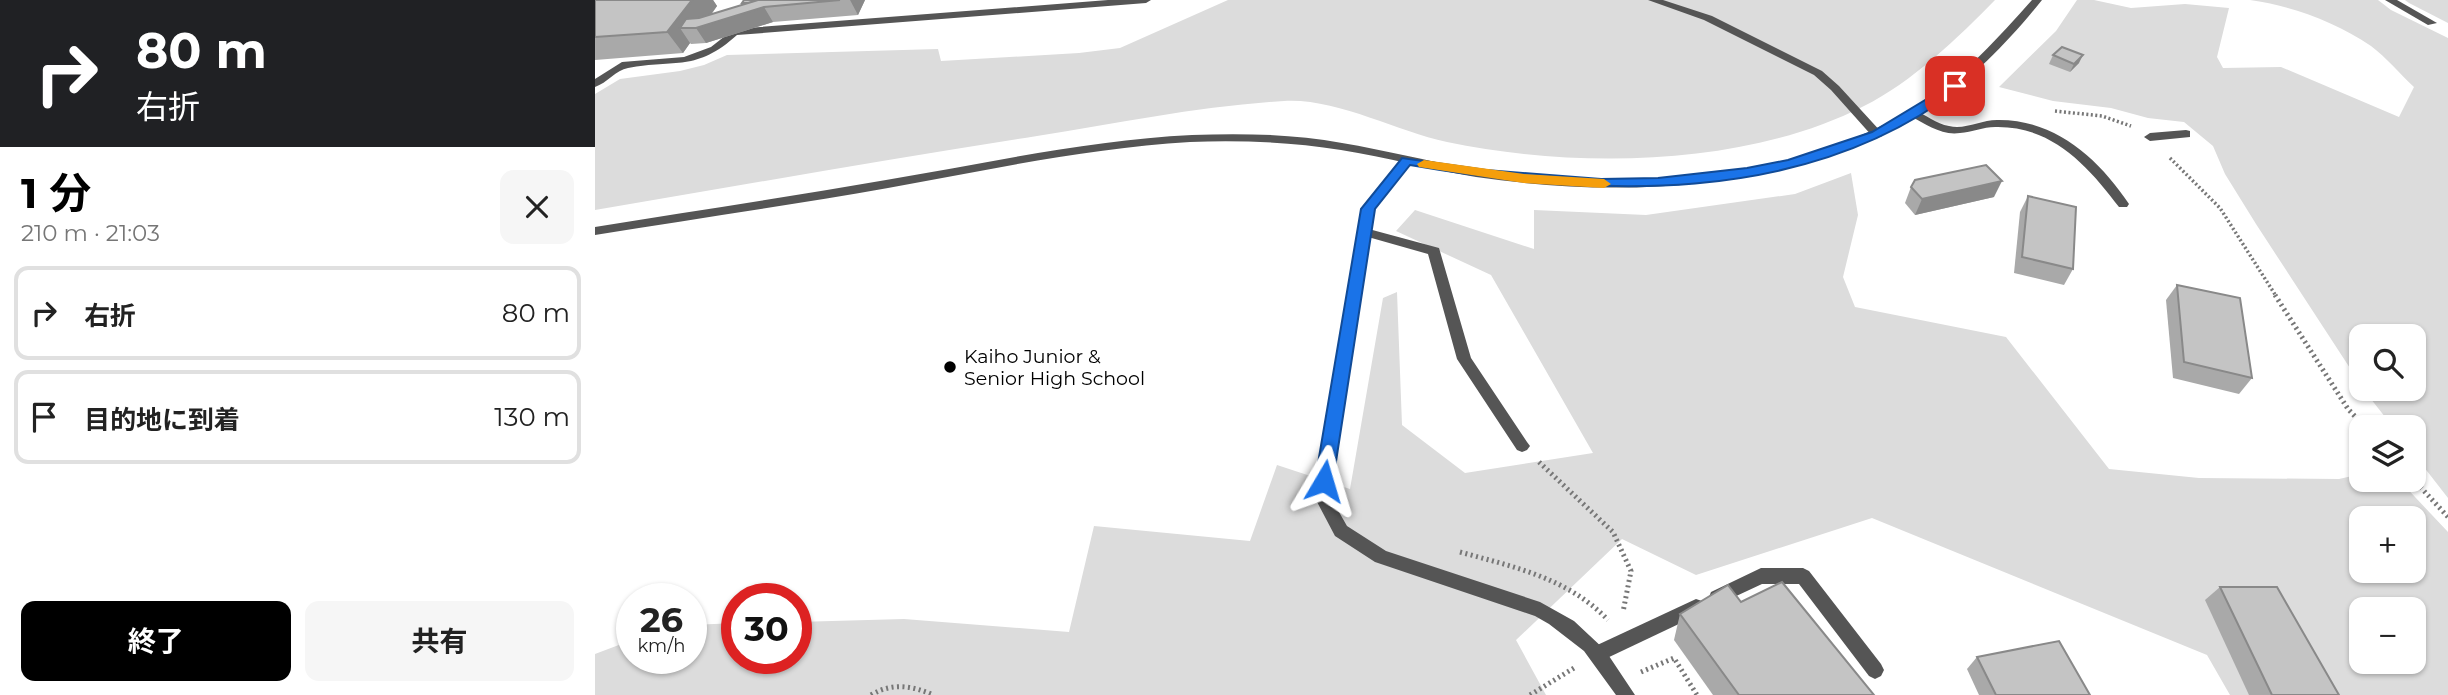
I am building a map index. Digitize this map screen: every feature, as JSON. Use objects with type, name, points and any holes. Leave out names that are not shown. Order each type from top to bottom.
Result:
[{"type":"street","points":[[595,84],[622,65],[687,60],[715,49],[734,32],[1146,0]]},
{"type":"street","points":[[1653,0],[1708,18],[1818,73],[1877,134]]},
{"type":"street","points":[[595,231],[1057,153],[1140,142],[1204,138],[1297,141],[1344,147],[1406,161],[1486,174],[1601,184],[1658,182],[1747,173],[1791,164],[1877,134],[1914,114],[1955,86],[2016,27],[2037,0]]},
{"type":"street","points":[[2390,0],[2432,23]]},
{"type":"street","points":[[1914,114],[1950,130],[1997,123],[2024,125],[2048,132],[2075,148],[2099,170],[2123,204]]},
{"type":"street","points":[[2150,137],[2186,135]]},
{"type":"street","points":[[1406,161],[1368,209],[1339,379],[1323,498],[1341,531],[1381,557],[1540,610],[1564,622],[1599,653],[1626,695]]},
{"type":"street","points":[[1365,232],[1434,251],[1464,359],[1523,446]]},
{"type":"street","points":[[1599,653],[1761,576],[1804,576],[1875,670]]},
{"type":"path","points":[[2046,111],[2102,116],[2125,123],[2150,137],[2220,208],[2354,415]]},
{"type":"path","points":[[1523,446],[1613,531],[1631,571],[1623,617],[1624,641]]},
{"type":"path","points":[[2425,492],[2448,517]]},
{"type":"path","points":[[1457,551],[1523,570],[1574,590],[1598,607],[1624,641],[1641,672],[1674,658],[1697,695]]},
{"type":"path","points":[[1530,695],[1599,653]]},
{"type":"path","points":[[871,695],[897,684],[913,685],[934,695]]},
{"type":"shaded area","points":[[1228,0],[1995,0],[1917,72],[1864,106],[1817,126],[1767,141],[1714,151],[1604,159],[1497,151],[1427,137],[1325,105],[1284,101],[1160,116],[595,210],[595,94],[620,79],[680,71],[727,55],[938,49],[941,61],[1120,48]]},
{"type":"shaded area","points":[[2077,0],[2094,0],[2131,8],[2185,4],[2229,8],[2217,57],[2223,68],[2281,67],[2399,117],[2414,87],[2371,46],[2313,16],[2250,0],[2378,0],[2391,10],[2448,38],[2448,498],[2426,470],[2426,415],[2384,415],[2372,401],[2426,401],[2426,324],[2349,324],[2349,367],[2225,174],[2213,146],[2184,122],[2148,118],[2111,108],[2053,101],[1999,87],[2056,31]]},
{"type":"shaded area","points":[[2405,0],[2448,0],[2448,23],[2409,3]]},
{"type":"shaded area","points":[[1851,173],[1858,215],[1843,277],[1855,307],[2006,337],[2109,469],[2199,478],[2339,479],[2349,477],[2349,492],[2410,492],[2424,506],[2349,506],[2349,583],[2426,583],[2426,509],[2448,532],[2448,695],[2230,695],[2207,655],[1872,518],[1696,575],[1622,539],[1516,640],[1546,695],[595,695],[595,654],[616,646],[616,674],[707,674],[707,624],[721,624],[721,674],[812,674],[812,622],[904,619],[1069,632],[1094,526],[1250,541],[1277,465],[1350,489],[1383,298],[1397,292],[1402,425],[1465,473],[1593,453],[1491,275],[1396,231],[1415,210],[1534,249],[1534,210],[1646,215],[1795,194]]},
{"type":"building","points":[[595,0],[692,0],[667,32],[595,37]]},
{"type":"building","points":[[744,0],[758,0],[742,3]]},
{"type":"building","points":[[758,0],[840,0],[764,7],[696,28],[680,28],[686,19],[699,18]]},
{"type":"building","points":[[2062,47],[2083,55],[2074,64],[2053,55]]},
{"type":"building","points":[[1986,165],[2002,181],[1922,199],[1911,187],[1915,180]]},
{"type":"building","points":[[2028,196],[2076,207],[2073,269],[2022,257]]},
{"type":"building","points":[[2177,285],[2240,298],[2252,378],[2184,362]]},
{"type":"building","points":[[1782,582],[1874,695],[1739,695],[1680,614],[1728,585],[1741,602]]},
{"type":"building","points":[[2220,587],[2277,587],[2339,695],[2272,695]]},
{"type":"building","points":[[2059,641],[2090,695],[1996,695],[1977,657]]},
{"type":"slow traffic","points":[[1424,164],[1486,174],[1604,184]]},
{"type":"place","name":"Kaiho Junior & Senior High School","points":[[950,367]]},
{"type":"route","points":[[1324,481],[1368,209],[1406,161],[1486,174],[1601,184],[1658,182],[1747,173],[1791,164],[1877,134],[1931,104],[1955,86]]}]
